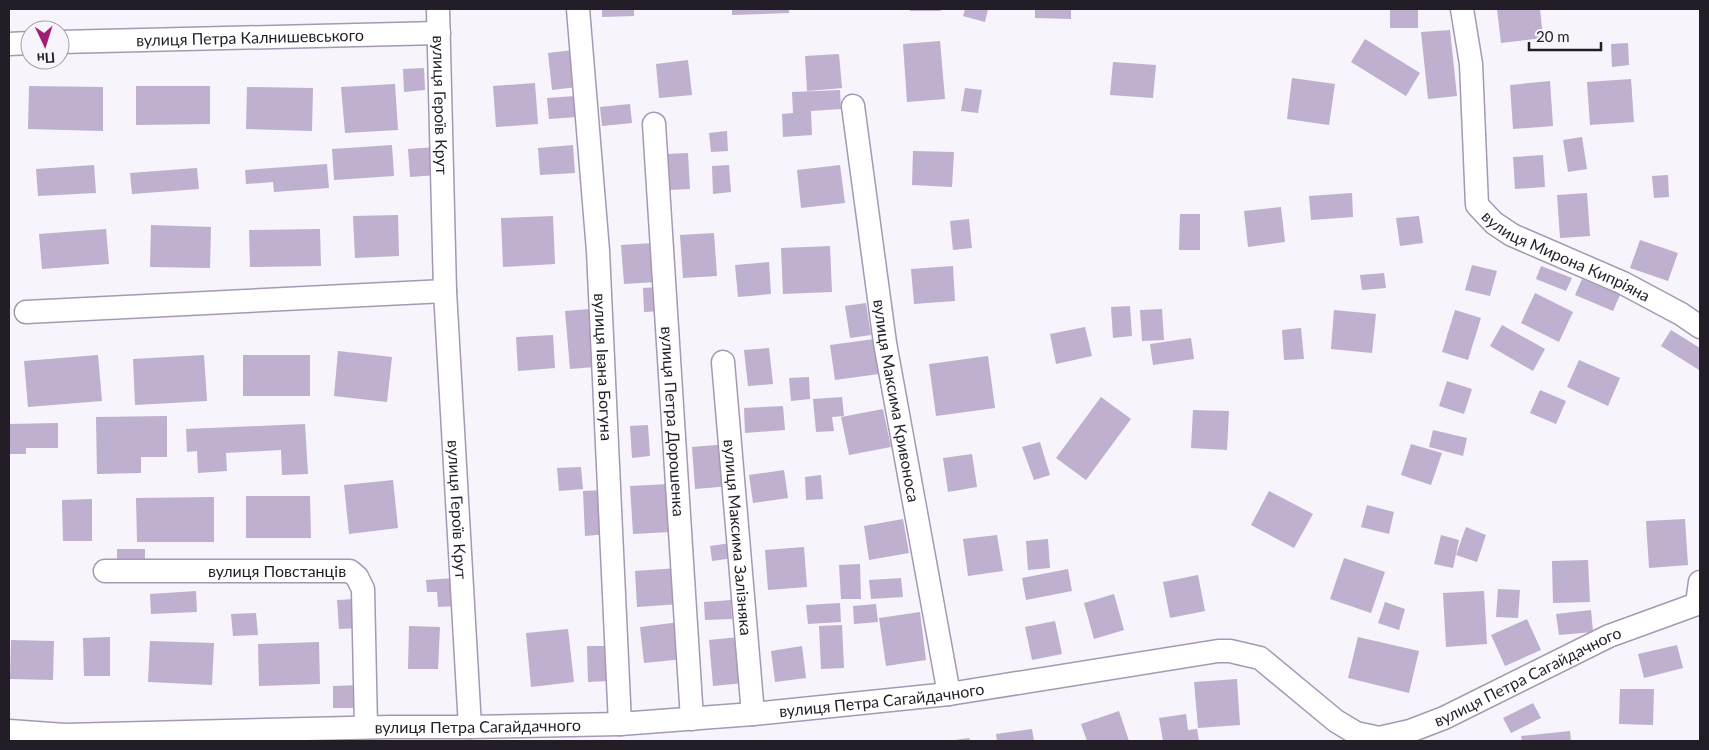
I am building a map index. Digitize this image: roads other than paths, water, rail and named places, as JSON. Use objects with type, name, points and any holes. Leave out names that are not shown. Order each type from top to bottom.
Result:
[{"type":"street","name":"вулиця Героїв Крут","points":[[438,9],[446,291],[470,727]]},
{"type":"street","name":"вулиця Івана Богуна","points":[[578,9],[598,250],[620,724]]},
{"type":"street","name":"вулиця Мирона Кипріяна","points":[[1462,9],[1470,64],[1477,205],[1494,223],[1512,235],[1623,283],[1681,314],[1700,327]]},
{"type":"street","name":"вулиця Петра Калнишевського","points":[[70,42],[439,33]]},
{"type":"street","name":"вулиця Максима Кривоноса","points":[[852,106],[885,344],[949,694]]},
{"type":"street","name":"вулиця Петра Дорошенка","points":[[654,124],[692,719]]},
{"type":"street","points":[[26,312],[446,291]]},
{"type":"street","name":"вулиця Максима Залізняка","points":[[723,362],[753,714]]},
{"type":"street","name":"вулиця Повстанців","points":[[105,571],[350,571],[357,577],[363,590],[366,727]]},
{"type":"street","name":"вулиця Петра Сагайдачного","points":[[9,731],[65,735],[366,727],[620,724],[650,732],[692,719],[949,694],[1218,651],[1230,651],[1260,658],[1289,680],[1336,721],[1356,733],[1379,738],[1410,731],[1444,718],[1610,636],[1699,596]]}]
